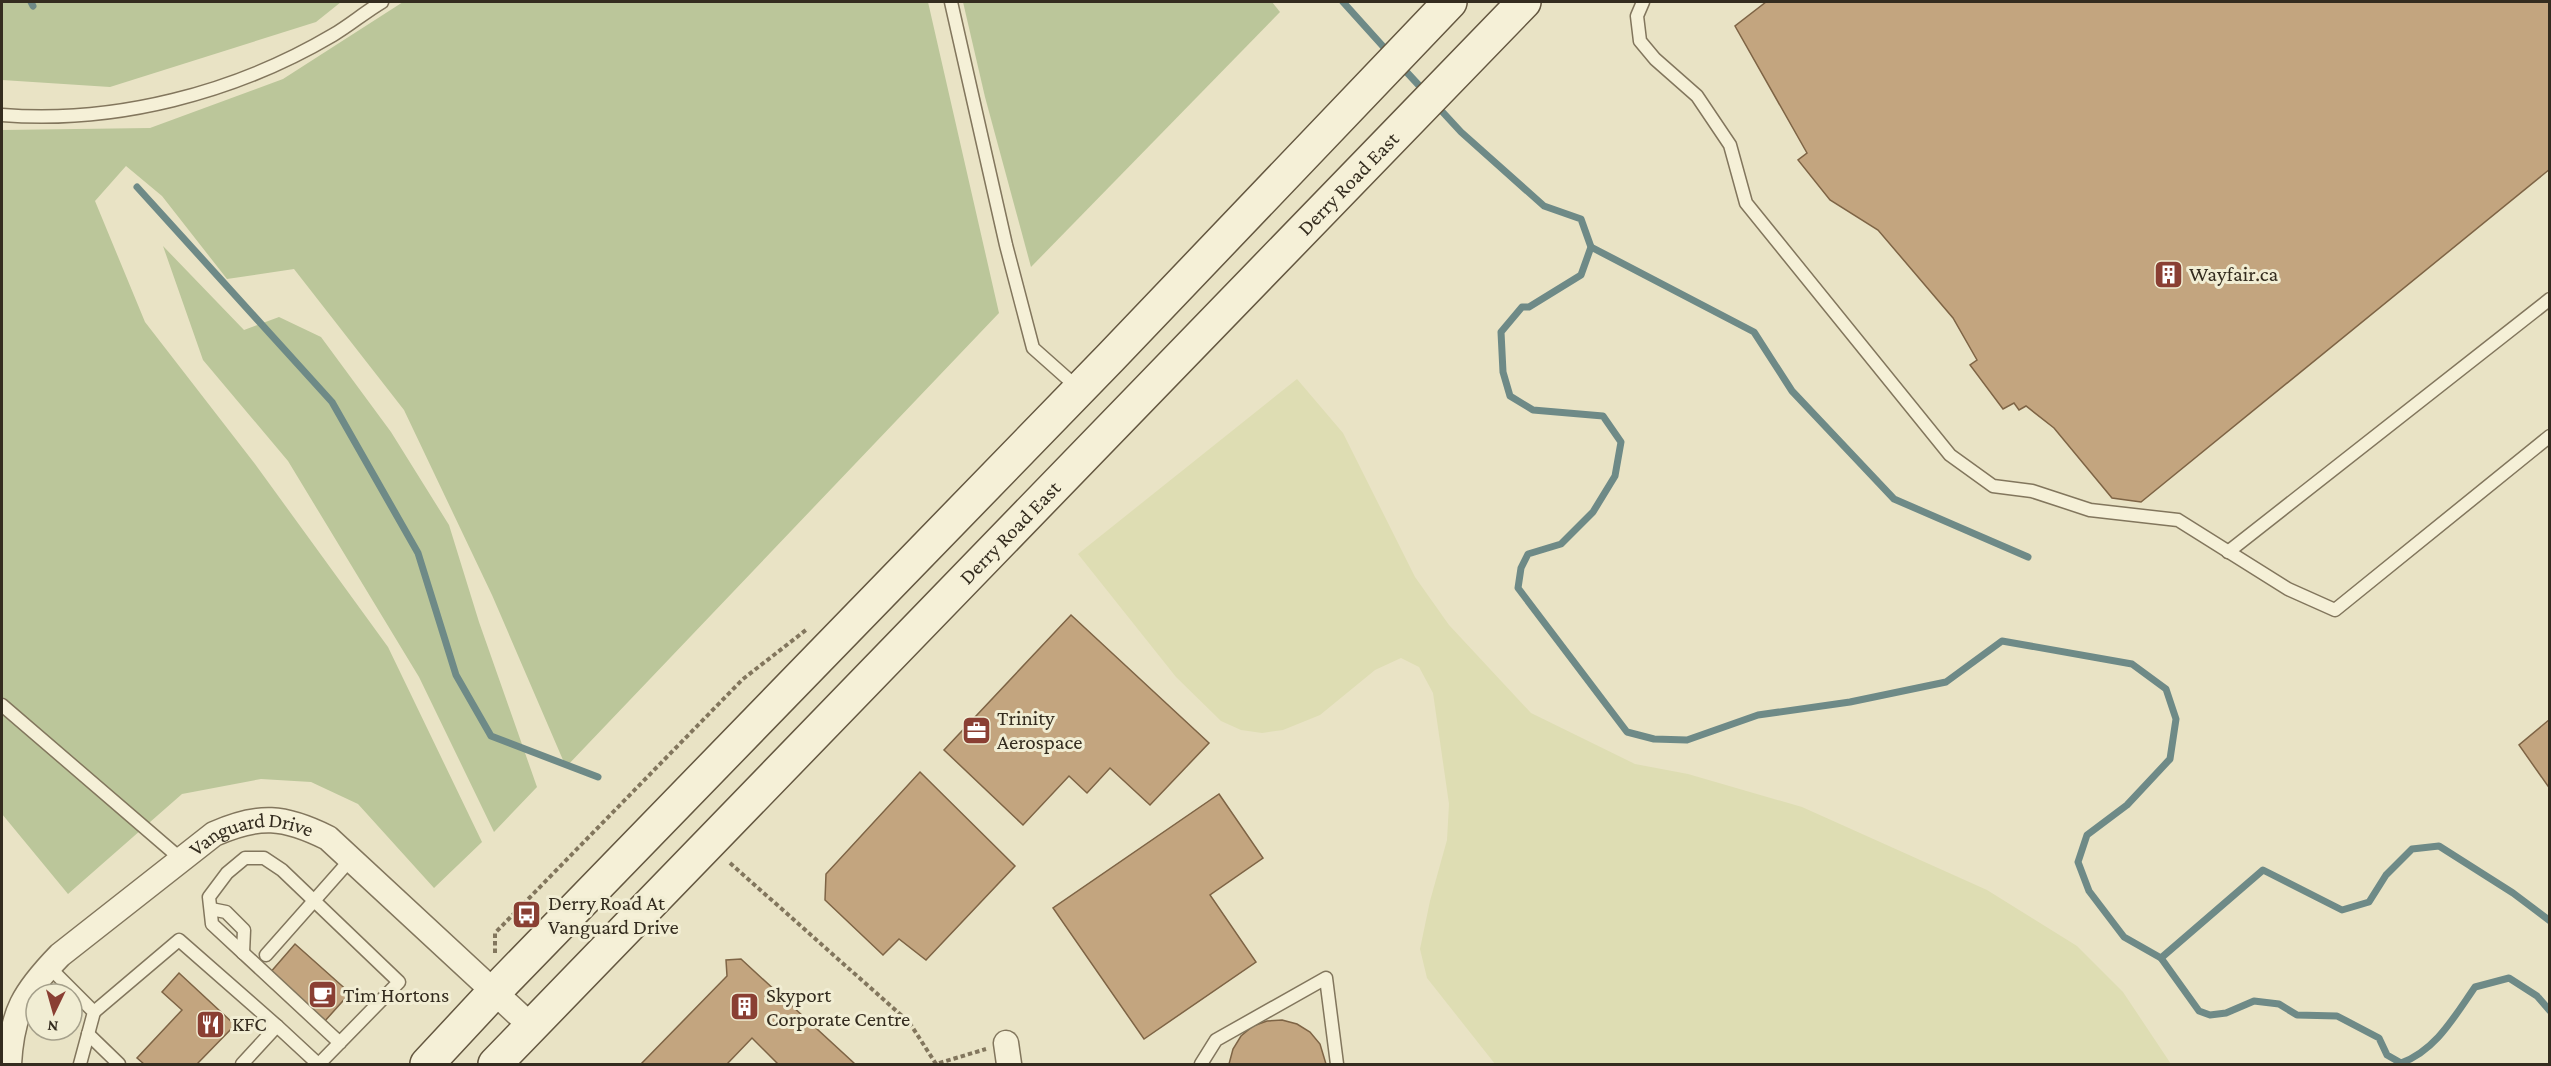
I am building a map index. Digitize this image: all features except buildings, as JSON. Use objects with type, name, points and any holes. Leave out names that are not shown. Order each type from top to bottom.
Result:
[{"type":"main road","points":[[428,1065],[494,993],[1080,389],[1450,2]]},
{"type":"main road","name":"Derry Road East","points":[[495,1065],[1524,2]]},
{"type":"street","name":"Vanguard Drive","points":[[9,1065],[6,1032],[38,977],[60,955],[214,834],[238,823],[267,819],[302,825],[328,838],[531,1026]]},
{"type":"lane","points":[[2,115],[86,114],[149,107],[200,92],[270,67],[332,35],[382,2]]},
{"type":"lane","points":[[951,2],[1006,245],[1033,348],[1080,389]]},
{"type":"lane","points":[[1643,2],[1637,16],[1640,41],[1655,60],[1697,96],[1730,145],[1746,203],[1950,455],[1993,486],[2032,491],[2090,510],[2178,520],[2288,589],[2335,610],[2550,436]]},
{"type":"lane","points":[[2228,552],[2550,299]]},
{"type":"lane","points":[[2,705],[182,860]]},
{"type":"lane","points":[[81,1064],[94,1012],[179,940],[319,1064],[340,1043],[399,982],[282,870],[264,858],[245,858],[227,873],[209,897],[213,924],[340,1043]]},
{"type":"lane","points":[[266,955],[351,859]]},
{"type":"lane","points":[[211,909],[226,912],[244,930],[243,953]]},
{"type":"lane","points":[[49,967],[94,1012]]},
{"type":"lane","points":[[1201,1065],[1216,1040],[1326,978],[1337,1065]]},
{"type":"lane","points":[[242,1065],[277,1026]]},
{"type":"lane","points":[[88,1035],[119,1065]]},
{"type":"path","points":[[730,863],[901,1015],[936,1064],[1007,1054]]},
{"type":"green space","points":[[2,2],[341,2],[316,22],[110,87],[2,80]]},
{"type":"green space","points":[[403,2],[928,2],[999,313],[566,767],[492,595],[404,410],[294,269],[227,279],[162,196],[126,166],[95,201],[145,322],[255,464],[388,647],[482,842],[434,888],[358,804],[311,782],[261,779],[182,794],[68,894],[2,814],[2,130],[150,128],[283,79]]},
{"type":"green space","points":[[963,2],[1272,2],[1280,12],[1031,267],[985,97]]},
{"type":"green space","points":[[163,246],[244,330],[279,317],[321,337],[391,432],[449,525],[479,622],[537,787],[494,832],[419,677],[288,461],[203,360]]},
{"type":"green space","points":[[1297,379],[1343,433],[1415,577],[1449,625],[1531,713],[1635,764],[1688,774],[1802,807],[1987,890],[2077,946],[2123,992],[2171,1064],[1495,1064],[1427,978],[1420,949],[1430,901],[1447,840],[1449,804],[1433,693],[1419,667],[1401,658],[1375,670],[1320,715],[1283,730],[1262,733],[1241,730],[1221,721],[1176,677],[1078,554]]},
{"type":"waterway","points":[[31,2],[33,6]]},
{"type":"waterway","points":[[1343,2],[1389,53]]},
{"type":"waterway","points":[[1401,66],[1426,93]]},
{"type":"waterway","points":[[1437,106],[1461,132],[1544,206],[1581,219],[1591,247],[1581,275],[1529,307],[1522,307],[1501,332],[1503,372],[1510,396],[1533,410],[1603,416],[1621,442],[1615,476],[1593,512],[1561,544],[1528,554],[1521,568],[1518,588],[1627,732],[1654,739],[1687,740],[1758,715],[1850,702],[1946,682],[2002,641],[2132,664],[2166,689],[2176,719],[2170,759],[2127,805],[2087,835],[2078,862],[2089,891],[2124,937],[2161,958],[2199,1011],[2210,1015],[2226,1013],[2254,1001],[2279,1004],[2297,1015],[2337,1016],[2379,1038],[2387,1055],[2401,1063],[2424,1050],[2434,1041],[2452,1021],[2475,987],[2509,978],[2537,996],[2550,1011]]},
{"type":"waterway","points":[[137,187],[332,402],[418,553],[456,675],[491,736],[598,777]]},
{"type":"waterway","points":[[1591,247],[1754,332],[1792,391],[1894,499],[2028,557]]},
{"type":"waterway","points":[[2161,958],[2263,870],[2342,910],[2369,902],[2386,875],[2412,849],[2439,846],[2513,893],[2550,921]]},
{"type":"place","name":"Wayfair.ca","points":[[2168,274]]},
{"type":"place","name":"Trinity Aerospace","points":[[976,730]]},
{"type":"place","name":"Derry Road At Vanguard Drive","points":[[527,915]]},
{"type":"place","name":"Tim Hortons","points":[[322,995]]},
{"type":"place","name":"Skyport Corporate Centre","points":[[745,1007]]},
{"type":"place","name":"KFC","points":[[211,1024]]}]
